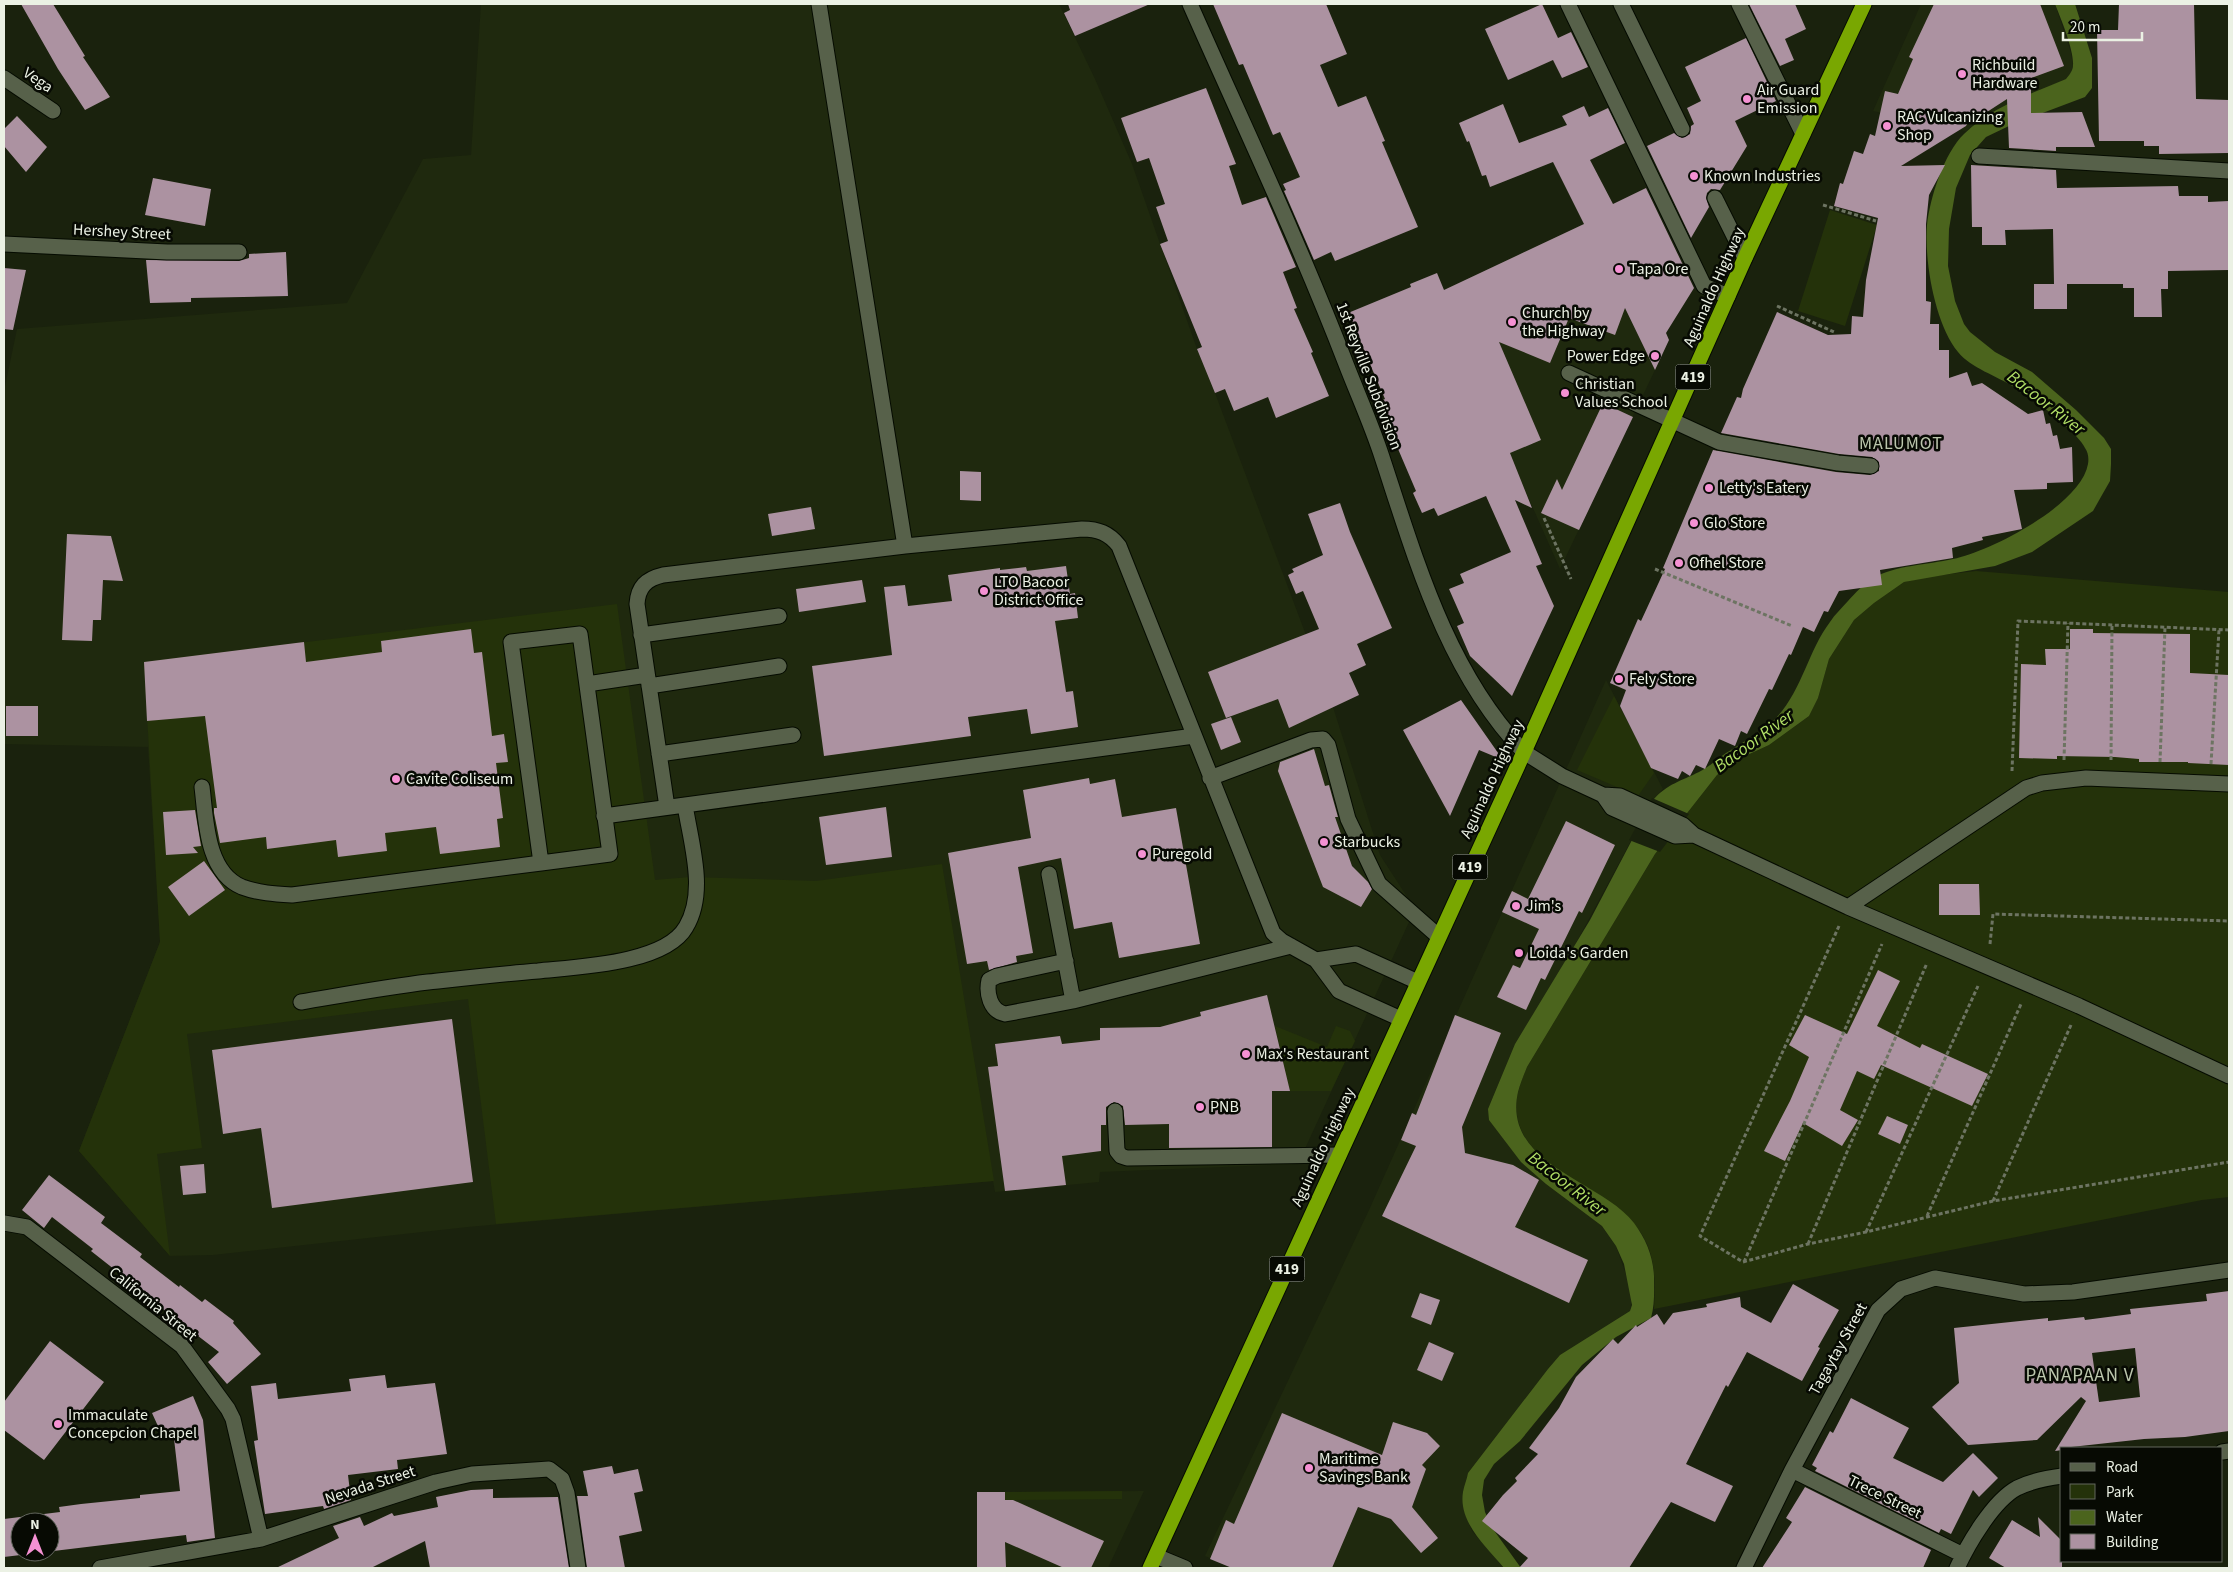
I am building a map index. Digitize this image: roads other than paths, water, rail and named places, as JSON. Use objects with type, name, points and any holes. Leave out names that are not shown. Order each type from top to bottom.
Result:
[{"type":"highway","name":"Aguinaldo Highway","points":[[1153,1562],[1438,936],[1524,752],[1745,258],[1864,4]]},
{"type":"street","points":[[819,4],[905,546]]},
{"type":"street","name":"1st Reyville Subdivision","points":[[1190,4],[1328,317],[1382,455],[1409,543],[1446,634],[1503,730],[1524,752],[1562,776],[1603,795],[1620,796],[1638,812],[1848,908],[2079,1006],[2229,1076]]},
{"type":"street","points":[[1568,4],[1704,286],[1728,296]]},
{"type":"street","points":[[1621,4],[1682,130]]},
{"type":"street","points":[[1739,4],[1803,134]]},
{"type":"street","name":"Vega","points":[[4,78],[53,112]]},
{"type":"street","points":[[1979,156],[2229,171]]},
{"type":"street","points":[[1715,198],[1745,258]]},
{"type":"street","name":"Hershey Street","points":[[4,244],[167,252],[239,252]]},
{"type":"street","points":[[1569,373],[1719,442],[1838,463],[1870,466]]},
{"type":"street","points":[[667,807],[637,597],[643,584],[655,576],[905,546],[1092,529],[1112,537],[1119,546],[1273,933],[1316,960],[1339,991],[1401,1019]]},
{"type":"street","points":[[641,635],[779,616]]},
{"type":"street","points":[[202,787],[207,830],[213,853],[222,872],[240,886],[265,893],[292,895],[541,863],[610,854],[580,634],[511,642],[541,863]]},
{"type":"street","points":[[587,684],[648,681],[779,666]]},
{"type":"street","points":[[659,754],[793,735]]},
{"type":"street","points":[[604,816],[1194,736]]},
{"type":"street","points":[[1210,778],[1311,740],[1323,739],[1328,745],[1348,819],[1379,884],[1438,936]]},
{"type":"street","points":[[1848,908],[2026,788],[2042,783],[2086,778],[2229,784]]},
{"type":"street","points":[[301,1002],[427,982],[602,965],[651,953],[672,942],[685,930],[695,911],[698,889],[685,805]]},
{"type":"street","points":[[1049,874],[1073,1002]]},
{"type":"street","points":[[1066,961],[997,976],[989,980],[988,986],[992,1007],[998,1013],[1004,1014],[1073,1002],[1291,946]]},
{"type":"street","points":[[1316,960],[1356,954],[1418,982]]},
{"type":"street","points":[[1115,1111],[1117,1151],[1127,1158],[1339,1155]]},
{"type":"street","name":"California Street","points":[[4,1223],[27,1227],[182,1346],[228,1409],[233,1419],[261,1539]]},
{"type":"street","name":"Tagaytay Street","points":[[1744,1568],[1792,1470],[1878,1310],[1900,1289],[1935,1278],[2024,1294],[2073,1292],[2229,1270]]},
{"type":"street","name":"Nevada Street","points":[[100,1568],[261,1539],[436,1482],[472,1474],[549,1469],[562,1479],[567,1493],[578,1568]]},
{"type":"street","name":"Trece Street","points":[[1792,1470],[1960,1562]]},
{"type":"street","points":[[1960,1562],[1998,1503],[2016,1488],[2042,1479],[2060,1476]]},
{"type":"street","points":[[1153,1562],[1185,1568]]},
{"type":"water","name":"Bacoor River","points":[[2055,4],[2075,4],[2092,58],[2092,88],[2085,97],[2011,125],[1986,137],[1970,155],[1956,188],[1949,229],[1948,266],[1955,301],[1964,324],[1970,332],[1995,352],[2032,372],[2076,410],[2104,438],[2111,449],[2110,481],[2093,511],[2032,552],[1995,566],[1904,582],[1854,620],[1829,659],[1818,698],[1809,716],[1769,745],[1743,757],[1717,775],[1655,854],[1527,1067],[1518,1092],[1517,1117],[1525,1137],[1539,1154],[1558,1169],[1619,1208],[1634,1223],[1642,1235],[1650,1255],[1654,1276],[1654,1297],[1651,1318],[1616,1337],[1582,1365],[1520,1441],[1494,1464],[1484,1480],[1482,1495],[1485,1512],[1493,1529],[1521,1568],[1504,1568],[1475,1534],[1465,1514],[1463,1492],[1468,1473],[1560,1355],[1630,1311],[1632,1305],[1624,1264],[1616,1246],[1602,1226],[1546,1184],[1521,1162],[1489,1120],[1488,1109],[1515,1044],[1590,920],[1653,800],[1669,786],[1708,767],[1776,718],[1792,696],[1822,633],[1834,616],[1857,592],[1873,578],[1892,570],[1953,559],[1989,547],[2011,536],[2052,510],[2069,495],[2082,480],[2088,464],[2086,450],[2073,432],[2022,392],[1970,363],[1958,352],[1950,340],[1937,309],[1927,256],[1927,225],[1931,202],[1944,164],[1957,142],[1986,116],[2012,102],[2066,79],[2072,71],[2073,59],[2067,34]]},
{"type":"place","name":"Richbuild Hardware","points":[[1962,74]]},
{"type":"place","name":"Air Guard Emission","points":[[1747,99]]},
{"type":"place","name":"RAC Vulcanizing Shop","points":[[1887,126]]},
{"type":"place","name":"Known Industries","points":[[1694,176]]},
{"type":"place","name":"Tapa Ore","points":[[1619,269]]},
{"type":"place","name":"Church by the Highway","points":[[1512,322]]},
{"type":"place","name":"Power Edge","points":[[1655,356]]},
{"type":"place","name":"Christian Values School","points":[[1565,393]]},
{"type":"place","name":"Letty's Eatery","points":[[1709,488]]},
{"type":"place","name":"Glo Store","points":[[1694,523]]},
{"type":"place","name":"Ofhel Store","points":[[1679,563]]},
{"type":"place","name":"LTO Bacoor District Office","points":[[984,591]]},
{"type":"place","name":"Fely Store","points":[[1619,679]]},
{"type":"place","name":"Cavite Coliseum","points":[[396,779]]},
{"type":"place","name":"Starbucks","points":[[1324,842]]},
{"type":"place","name":"Puregold","points":[[1142,854]]},
{"type":"place","name":"Jim's","points":[[1516,906]]},
{"type":"place","name":"Loida's Garden","points":[[1519,953]]},
{"type":"place","name":"Max's Restaurant","points":[[1246,1054]]},
{"type":"place","name":"PNB","points":[[1200,1107]]},
{"type":"place","name":"Immaculate Concepcion Chapel","points":[[58,1424]]},
{"type":"place","name":"Maritime Savings Bank","points":[[1309,1468]]},
{"type":"district","name":"MALUMOT","points":[[1901,443]]},
{"type":"district","name":"PANAPAAN V","points":[[2080,1375]]}]
